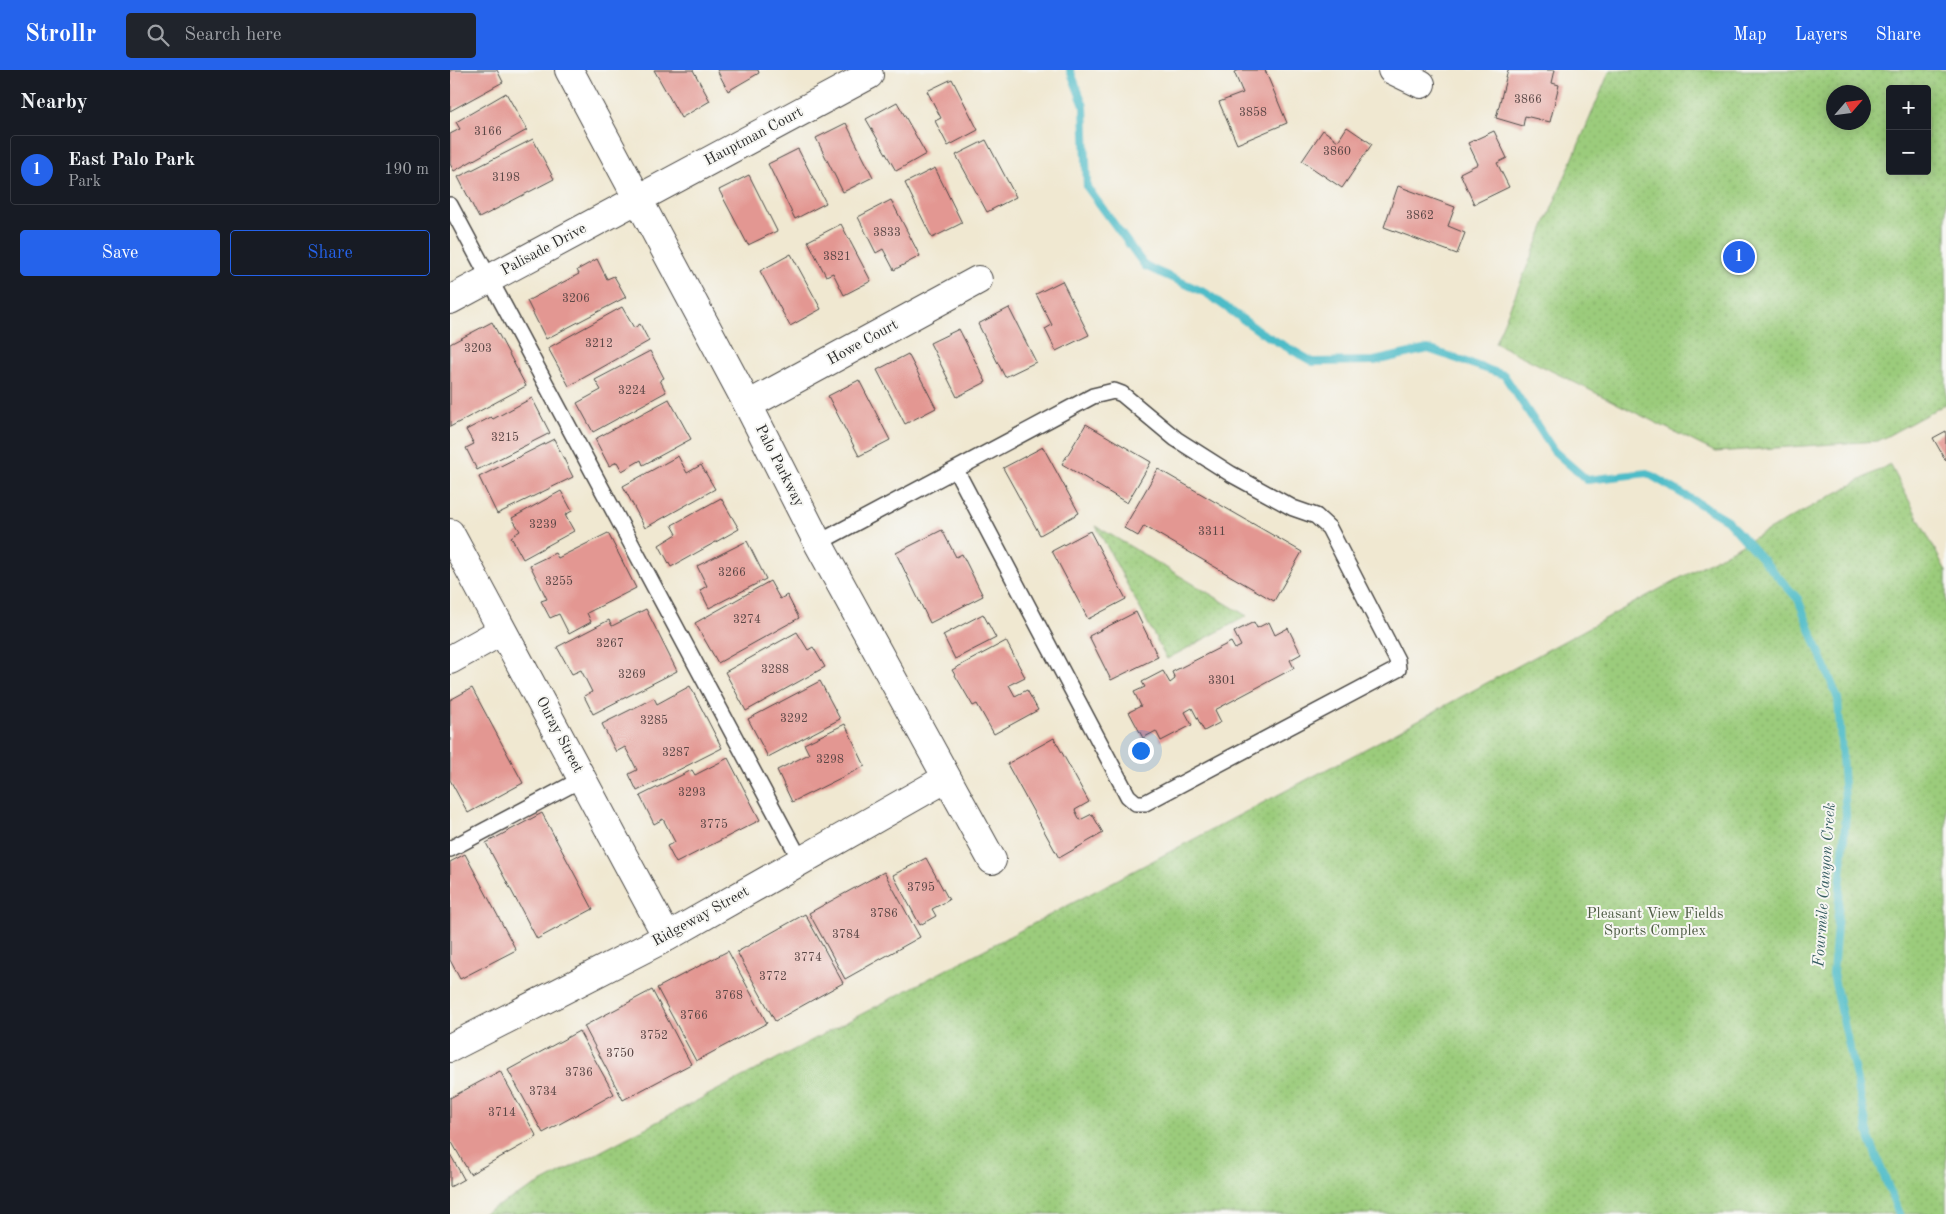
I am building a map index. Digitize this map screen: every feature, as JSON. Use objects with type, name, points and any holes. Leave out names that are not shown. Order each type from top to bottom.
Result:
[{"type":"street","name":"Palo Parkway","points":[[569,70],[748,404],[818,543],[992,860]]},
{"type":"street","points":[[1392,70],[1421,84]]},
{"type":"street","name":"Hauptman Court","points":[[638,199],[869,75]]},
{"type":"street","name":"Palisade Drive","points":[[450,300],[638,199]]},
{"type":"street","name":"Howe Court","points":[[748,404],[978,280]]},
{"type":"street","name":"Ouray Street","points":[[450,533],[667,936]]},
{"type":"street","points":[[450,660],[502,631]]},
{"type":"street","name":"Ridgeway Street","points":[[450,1048],[667,936],[947,778]]},
{"type":"lane","points":[[450,205],[801,861]]},
{"type":"lane","points":[[818,543],[1093,396],[1114,391],[1122,394],[1176,439],[1231,474],[1293,508],[1316,516],[1329,528],[1398,660],[1398,669],[1145,803],[1136,803],[1128,796],[956,470]]},
{"type":"lane","points":[[450,849],[582,779]]},
{"type":"green space","points":[[1610,70],[1946,70],[1946,404],[1878,441],[1715,452],[1495,343]]},
{"type":"green space","name":"Pleasant View Fields Sports Complex","points":[[1890,464],[1946,571],[1946,1214],[482,1214],[1367,748]]},
{"type":"green space","points":[[1096,526],[1247,616],[1167,659]]},
{"type":"building","points":[[450,70],[497,70],[503,82],[450,111]]},
{"type":"building","points":[[654,70],[693,70],[710,101],[681,118]]},
{"type":"building","points":[[717,70],[758,70],[759,73],[728,91]]},
{"type":"building","points":[[1240,70],[1265,70],[1287,123],[1237,144],[1219,102],[1243,93],[1234,72]]},
{"type":"building","points":[[1508,70],[1555,70],[1552,83],[1559,85],[1550,122],[1525,116],[1523,126],[1496,118]]},
{"type":"building","points":[[952,79],[978,130],[948,146],[935,121],[941,118],[927,91]]},
{"type":"building","points":[[506,93],[527,130],[454,171],[450,164],[450,134],[460,129],[456,122]]},
{"type":"building","points":[[897,102],[926,154],[896,171],[866,119]]},
{"type":"building","points":[[846,123],[873,177],[843,192],[816,138]]},
{"type":"building","points":[[1347,127],[1372,144],[1342,188],[1302,161],[1323,130],[1338,141]]},
{"type":"building","points":[[1494,131],[1507,158],[1497,163],[1509,187],[1474,204],[1460,173],[1478,164],[1468,143]]},
{"type":"building","points":[[533,139],[554,179],[479,218],[458,177]]},
{"type":"building","points":[[986,140],[1016,197],[987,212],[956,155]]},
{"type":"building","points":[[798,149],[826,203],[795,219],[768,164]]},
{"type":"building","points":[[935,168],[962,223],[932,238],[905,183]]},
{"type":"building","points":[[749,175],[777,231],[748,245],[719,190]]},
{"type":"building","points":[[1398,186],[1455,207],[1448,226],[1465,233],[1457,254],[1384,227]]},
{"type":"building","points":[[891,200],[920,256],[894,270],[883,249],[876,253],[858,217]]},
{"type":"building","points":[[841,224],[871,281],[844,295],[833,273],[826,276],[808,241]]},
{"type":"building","points":[[791,254],[821,309],[790,326],[760,271]]},
{"type":"building","points":[[597,259],[607,279],[614,276],[626,297],[546,339],[527,301],[579,274],[577,270]]},
{"type":"building","points":[[1062,281],[1089,335],[1056,351],[1045,329],[1052,325],[1036,294]]},
{"type":"building","points":[[622,307],[634,328],[640,324],[649,341],[569,386],[548,348]]},
{"type":"building","points":[[1009,308],[1036,362],[1005,377],[978,324]]},
{"type":"building","points":[[492,322],[526,386],[450,427],[450,344]]},
{"type":"building","points":[[959,329],[986,382],[957,397],[930,343]]},
{"type":"building","points":[[650,351],[664,378],[660,380],[666,392],[593,432],[577,403],[601,390],[595,380]]},
{"type":"building","points":[[908,354],[936,408],[905,424],[877,370]]},
{"type":"building","points":[[859,380],[890,440],[859,456],[828,396]]},
{"type":"building","points":[[532,398],[550,433],[477,470],[466,448],[474,444],[466,430],[491,417],[493,419]]},
{"type":"building","points":[[669,399],[691,439],[643,465],[641,460],[622,471],[617,462],[609,466],[595,439]]},
{"type":"building","points":[[1086,424],[1151,462],[1127,503],[1062,464]]},
{"type":"building","points":[[1946,431],[1946,461],[1933,438]]},
{"type":"building","points":[[554,439],[573,477],[497,514],[479,477]]},
{"type":"building","points":[[1043,447],[1079,513],[1040,535],[1003,468]]},
{"type":"building","points":[[678,456],[687,473],[701,465],[715,489],[645,528],[623,486]]},
{"type":"building","points":[[1158,469],[1302,552],[1274,601],[1144,526],[1138,536],[1124,528]]},
{"type":"building","points":[[561,491],[572,511],[565,515],[574,531],[523,559],[511,537],[520,531],[512,518]]},
{"type":"building","points":[[721,498],[739,529],[671,567],[659,545],[677,534],[672,525]]},
{"type":"building","points":[[942,530],[956,557],[962,554],[983,596],[930,623],[896,553]]},
{"type":"building","points":[[1090,531],[1126,599],[1088,619],[1052,551]]},
{"type":"building","points":[[608,533],[636,588],[587,613],[591,622],[569,634],[559,614],[550,618],[541,601],[547,599],[530,565],[555,553],[558,558]]},
{"type":"building","points":[[747,541],[766,579],[709,608],[700,590],[707,586],[697,566]]},
{"type":"building","points":[[770,581],[780,599],[787,595],[799,618],[718,663],[695,623]]},
{"type":"building","points":[[646,609],[677,671],[593,714],[584,696],[592,692],[581,670],[572,674],[557,647],[609,620],[612,626]]},
{"type":"building","points":[[1136,612],[1158,657],[1111,680],[1089,636]]},
{"type":"building","points":[[983,614],[996,638],[955,659],[943,635]]},
{"type":"building","points":[[1254,622],[1257,628],[1269,622],[1275,635],[1288,628],[1301,654],[1290,660],[1294,668],[1215,710],[1221,722],[1204,731],[1192,708],[1185,712],[1192,725],[1161,741],[1156,731],[1143,738],[1129,712],[1141,706],[1134,692],[1145,687],[1142,682],[1163,671],[1170,683],[1175,679],[1172,672],[1231,642],[1235,649],[1241,646],[1234,632]]},
{"type":"building","points":[[797,632],[808,650],[813,647],[825,667],[746,711],[725,672]]},
{"type":"building","points":[[1006,641],[1025,677],[1009,685],[1015,696],[1027,690],[1038,710],[994,734],[977,704],[973,706],[952,670]]},
{"type":"building","points":[[820,681],[840,719],[768,757],[748,719]]},
{"type":"building","points":[[690,686],[722,748],[637,791],[629,774],[637,770],[631,758],[625,747],[616,752],[602,724],[654,698],[657,704]]},
{"type":"building","points":[[472,688],[523,783],[468,813],[450,780],[450,700]]},
{"type":"building","points":[[845,724],[865,766],[792,802],[777,770],[809,754],[804,744]]},
{"type":"building","points":[[1054,738],[1089,802],[1075,810],[1080,820],[1092,814],[1103,833],[1059,858],[1007,764]]},
{"type":"building","points":[[728,758],[760,820],[676,863],[667,846],[675,842],[663,819],[654,824],[640,796],[692,770],[695,775]]},
{"type":"building","points":[[542,813],[593,909],[537,939],[486,843]]},
{"type":"building","points":[[465,854],[516,950],[460,979],[450,960],[450,862]]},
{"type":"building","points":[[926,858],[949,900],[932,909],[936,916],[920,925],[893,875]]},
{"type":"building","points":[[884,872],[920,937],[845,979],[809,913]]},
{"type":"building","points":[[805,914],[843,983],[775,1021],[737,952]]},
{"type":"building","points":[[728,951],[767,1023],[696,1061],[657,988]]},
{"type":"building","points":[[652,990],[691,1064],[623,1100],[584,1026]]},
{"type":"building","points":[[579,1031],[614,1094],[543,1133],[508,1070]]},
{"type":"building","points":[[500,1071],[537,1137],[470,1174],[450,1139],[450,1098]]},
{"type":"building","points":[[450,1154],[464,1179],[450,1187]]},
{"type":"waterway","name":"Fourmile Canyon Creek","points":[[1070,70],[1084,106],[1087,187],[1145,266],[1206,293],[1262,333],[1313,362],[1374,361],[1428,349],[1504,375],[1554,451],[1587,480],[1647,473],[1727,520],[1798,599],[1838,699],[1846,814],[1833,974],[1870,1140],[1899,1214]]},
{"type":"place","name":"East Palo Park","points":[[1739,257]]}]
